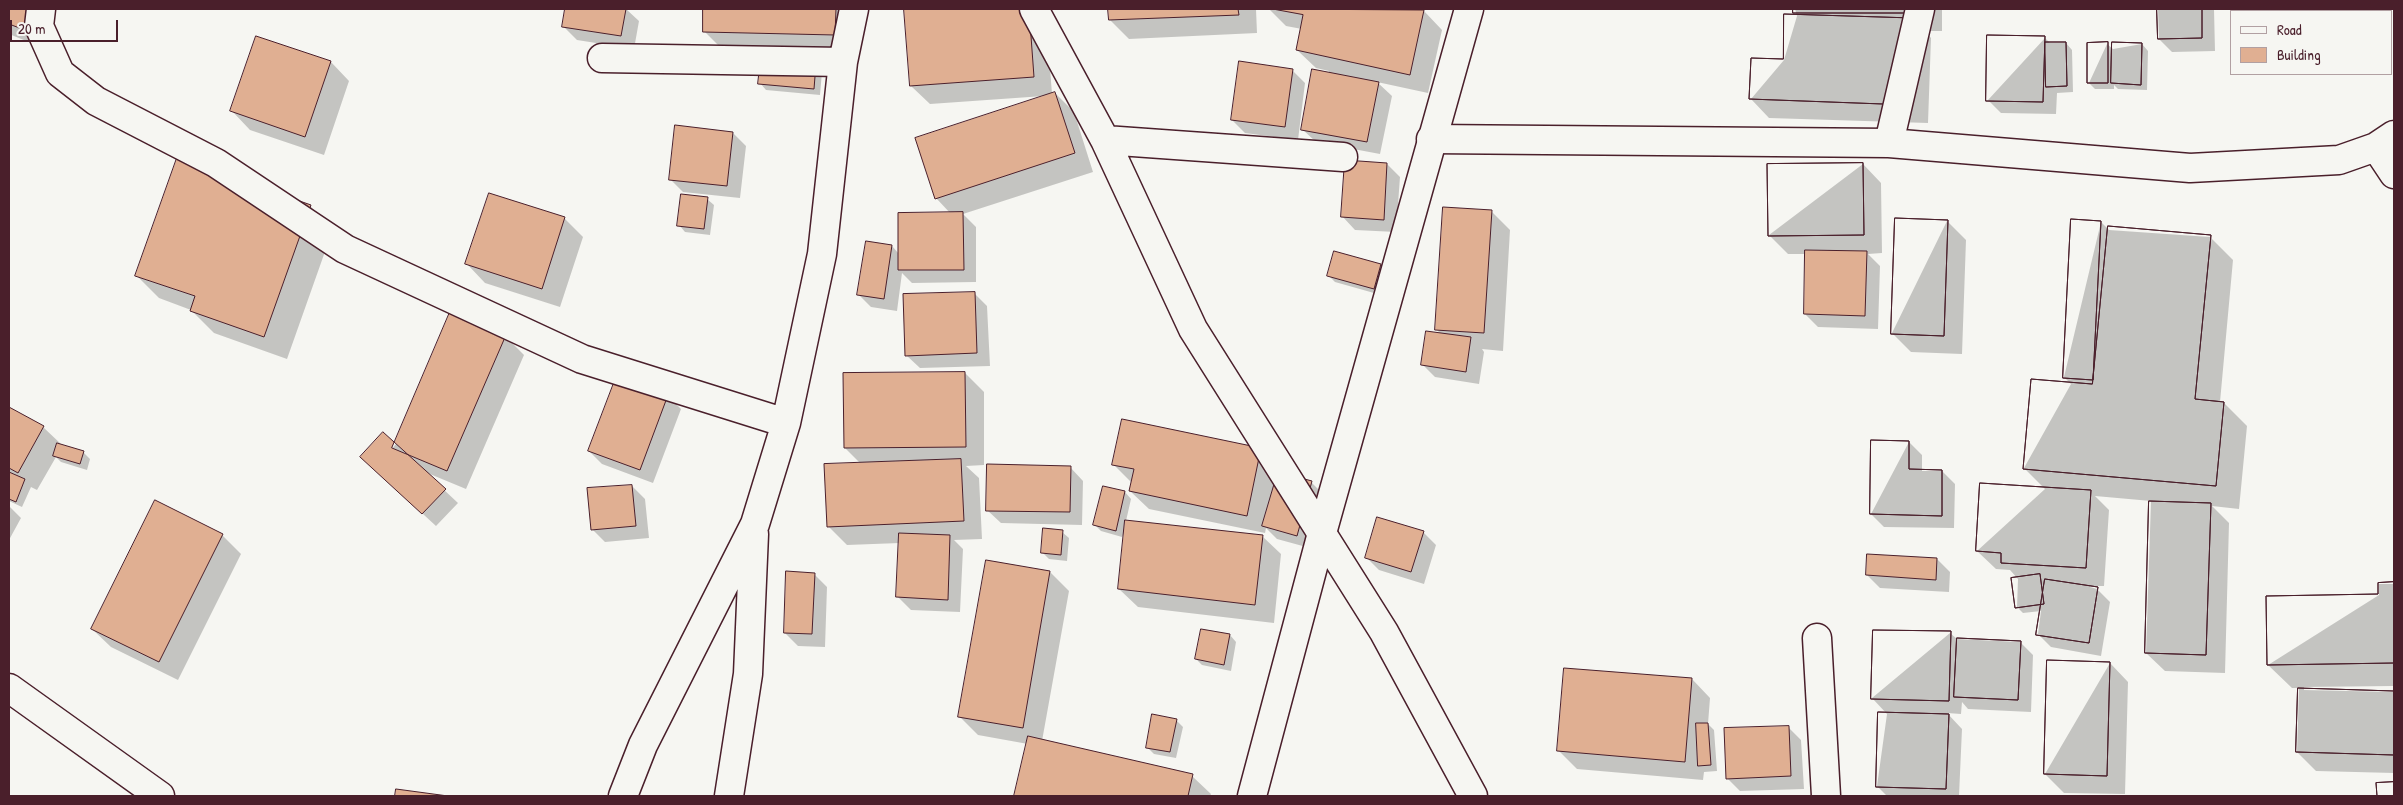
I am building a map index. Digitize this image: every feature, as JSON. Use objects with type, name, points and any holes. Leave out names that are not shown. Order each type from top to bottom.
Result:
[{"type":"street","points":[[40,9],[38,26],[60,73],[96,101],[216,164],[345,249],[582,359],[786,423]]},
{"type":"street","points":[[623,796],[643,745],[755,524],[786,423],[822,254],[843,62],[854,9]]},
{"type":"street","points":[[1034,9],[1105,140],[1193,328],[1384,632],[1474,796]]},
{"type":"street","points":[[1252,796],[1322,533],[1469,9]]},
{"type":"street","points":[[1889,143],[1920,9]]},
{"type":"street","points":[[602,58],[843,62]]},
{"type":"street","points":[[1432,138],[1889,143],[2190,168],[2339,160],[2385,141],[2394,174]]},
{"type":"street","points":[[1105,140],[1343,157]]},
{"type":"street","points":[[729,796],[748,674],[755,524]]},
{"type":"street","points":[[1817,638],[1826,796]]},
{"type":"street","points":[[9,688],[160,796]]},
{"type":"building","points":[[9,9],[30,9],[22,29],[9,24]]},
{"type":"building","points":[[565,9],[626,9],[621,36],[562,27]]},
{"type":"building","points":[[703,9],[836,9],[835,35],[703,32]]},
{"type":"building","points":[[904,9],[1029,9],[1034,77],[910,86]]},
{"type":"building","points":[[1108,9],[1238,9],[1239,15],[1109,20]]},
{"type":"building","points":[[1273,9],[1424,10],[1410,75],[1296,50],[1303,15]]},
{"type":"building","points":[[1793,9],[1924,9],[1924,13],[1793,13]]},
{"type":"building","points":[[1793,9],[1924,9],[1924,13],[1793,13]]},
{"type":"building","points":[[2157,9],[2202,9],[2202,38],[2158,39]]},
{"type":"building","points":[[2157,9],[2202,9],[2202,38],[2158,39]]},
{"type":"building","points":[[1784,14],[1913,18],[1910,105],[1749,99],[1751,58],[1783,59]]},
{"type":"building","points":[[1784,14],[1913,18],[1910,105],[1749,99],[1751,58],[1783,59]]},
{"type":"building","points":[[1987,35],[2045,36],[2043,102],[1986,101]]},
{"type":"building","points":[[1987,35],[2045,36],[2043,102],[1986,101]]},
{"type":"building","points":[[256,36],[331,61],[305,137],[230,111]]},
{"type":"building","points":[[2045,42],[2066,42],[2067,86],[2046,87]]},
{"type":"building","points":[[2045,42],[2066,42],[2067,86],[2046,87]]},
{"type":"building","points":[[2108,42],[2108,83],[2087,83],[2087,43]]},
{"type":"building","points":[[2108,42],[2108,83],[2087,83],[2087,43]]},
{"type":"building","points":[[2112,42],[2142,43],[2141,85],[2111,83]]},
{"type":"building","points":[[2112,42],[2142,43],[2141,85],[2111,83]]},
{"type":"building","points":[[761,58],[816,64],[814,89],[758,84]]},
{"type":"building","points":[[1239,61],[1293,69],[1285,127],[1231,120]]},
{"type":"building","points":[[1312,69],[1379,82],[1367,142],[1301,130]]},
{"type":"building","points":[[1055,92],[1075,153],[935,199],[915,138]]},
{"type":"building","points":[[675,125],[733,132],[727,186],[669,180]]},
{"type":"building","points":[[177,158],[311,205],[264,337],[190,311],[195,296],[135,276]]},
{"type":"building","points":[[1345,160],[1387,163],[1384,220],[1341,217]]},
{"type":"building","points":[[1863,163],[1864,235],[1768,236],[1767,164]]},
{"type":"building","points":[[1863,163],[1864,235],[1768,236],[1767,164]]},
{"type":"building","points":[[489,193],[565,217],[542,289],[465,264]]},
{"type":"building","points":[[681,194],[708,197],[704,229],[677,226]]},
{"type":"building","points":[[1443,207],[1492,210],[1484,333],[1435,330]]},
{"type":"building","points":[[963,212],[964,270],[898,270],[898,213]]},
{"type":"building","points":[[1895,218],[1948,220],[1944,336],[1891,334]]},
{"type":"building","points":[[1895,218],[1948,220],[1944,336],[1891,334]]},
{"type":"building","points":[[2071,219],[2101,221],[2093,380],[2063,378]]},
{"type":"building","points":[[2071,219],[2101,221],[2093,380],[2063,378]]},
{"type":"building","points":[[2108,226],[2211,235],[2195,399],[2224,402],[2216,486],[2023,469],[2031,379],[2092,384]]},
{"type":"building","points":[[2108,226],[2211,235],[2195,399],[2224,402],[2216,486],[2023,469],[2031,379],[2092,384]]},
{"type":"building","points":[[866,241],[892,245],[884,299],[857,295]]},
{"type":"building","points":[[1805,250],[1867,251],[1865,316],[1804,314]]},
{"type":"building","points":[[1334,251],[1381,264],[1374,289],[1327,276]]},
{"type":"building","points":[[975,292],[977,353],[905,356],[903,294]]},
{"type":"building","points":[[450,312],[506,335],[447,471],[392,448]]},
{"type":"building","points":[[1426,331],[1471,337],[1466,372],[1421,365]]},
{"type":"building","points":[[965,372],[966,447],[844,448],[843,373]]},
{"type":"building","points":[[617,375],[668,395],[640,470],[588,451]]},
{"type":"building","points":[[9,407],[44,426],[18,473],[9,468]]},
{"type":"building","points":[[1122,419],[1261,448],[1247,516],[1129,491],[1134,469],[1112,465]]},
{"type":"building","points":[[383,432],[446,489],[422,514],[360,457]]},
{"type":"building","points":[[1871,440],[1909,441],[1909,469],[1942,470],[1942,516],[1870,514]]},
{"type":"building","points":[[1871,440],[1909,441],[1909,469],[1942,470],[1942,516],[1870,514]]},
{"type":"building","points":[[57,443],[84,451],[80,464],[53,456]]},
{"type":"building","points":[[961,459],[964,521],[827,527],[824,464]]},
{"type":"building","points":[[987,464],[1071,466],[1070,512],[986,511]]},
{"type":"building","points":[[9,472],[25,479],[16,502],[9,499]]},
{"type":"building","points":[[1278,472],[1312,481],[1297,536],[1262,526]]},
{"type":"building","points":[[1980,483],[2091,490],[2086,568],[2001,563],[2001,553],[1976,551]]},
{"type":"building","points":[[1980,483],[2091,490],[2086,568],[2001,563],[2001,553],[1976,551]]},
{"type":"building","points":[[632,485],[636,526],[591,530],[587,488]]},
{"type":"building","points":[[1103,486],[1125,491],[1116,531],[1093,525]]},
{"type":"building","points":[[155,500],[223,534],[159,662],[91,629]]},
{"type":"building","points":[[2149,501],[2211,503],[2206,655],[2145,653]]},
{"type":"building","points":[[2149,501],[2211,503],[2206,655],[2145,653]]},
{"type":"building","points":[[1377,517],[1424,531],[1411,572],[1365,558]]},
{"type":"building","points":[[1125,520],[1263,535],[1255,605],[1118,589]]},
{"type":"building","points":[[1043,528],[1063,530],[1061,555],[1041,553]]},
{"type":"building","points":[[899,533],[950,535],[948,600],[896,597]]},
{"type":"building","points":[[1867,554],[1937,558],[1936,580],[1866,575]]},
{"type":"building","points":[[986,560],[1050,571],[1023,728],[958,717]]},
{"type":"building","points":[[786,571],[815,573],[812,634],[784,633]]},
{"type":"building","points":[[2040,574],[2044,604],[2015,608],[2011,578]]},
{"type":"building","points":[[2040,574],[2044,604],[2015,608],[2011,578]]},
{"type":"building","points":[[2045,579],[2098,587],[2089,643],[2036,635]]},
{"type":"building","points":[[2045,579],[2098,587],[2089,643],[2036,635]]},
{"type":"building","points":[[2394,582],[2394,663],[2267,665],[2266,596],[2378,594],[2378,583]]},
{"type":"building","points":[[2394,582],[2394,663],[2267,665],[2266,596],[2378,594],[2378,583]]},
{"type":"building","points":[[1201,629],[1230,634],[1224,665],[1195,659]]},
{"type":"building","points":[[1873,630],[1951,631],[1949,701],[1871,699]]},
{"type":"building","points":[[1873,630],[1951,631],[1949,701],[1871,699]]},
{"type":"building","points":[[1957,638],[2021,641],[2018,700],[1954,697]]},
{"type":"building","points":[[1957,638],[2021,641],[2018,700],[1954,697]]},
{"type":"building","points":[[2047,660],[2110,662],[2107,776],[2044,774]]},
{"type":"building","points":[[2047,660],[2110,662],[2107,776],[2044,774]]},
{"type":"building","points":[[1564,668],[1692,678],[1685,762],[1557,751]]},
{"type":"building","points":[[2298,688],[2394,691],[2394,755],[2296,752]]},
{"type":"building","points":[[2298,688],[2394,691],[2394,755],[2296,752]]},
{"type":"building","points":[[1878,712],[1949,714],[1946,789],[1876,787]]},
{"type":"building","points":[[1878,712],[1949,714],[1946,789],[1876,787]]},
{"type":"building","points":[[1152,714],[1177,719],[1170,752],[1146,748]]},
{"type":"building","points":[[1696,723],[1708,723],[1711,765],[1698,766]]},
{"type":"building","points":[[1789,726],[1791,776],[1726,779],[1724,728]]},
{"type":"building","points":[[1028,736],[1193,774],[1188,796],[1014,796]]},
{"type":"building","points":[[2394,782],[2394,796],[2377,796],[2376,783]]},
{"type":"building","points":[[2394,782],[2394,796],[2377,796],[2376,783]]},
{"type":"building","points":[[396,789],[448,796],[395,796]]}]
